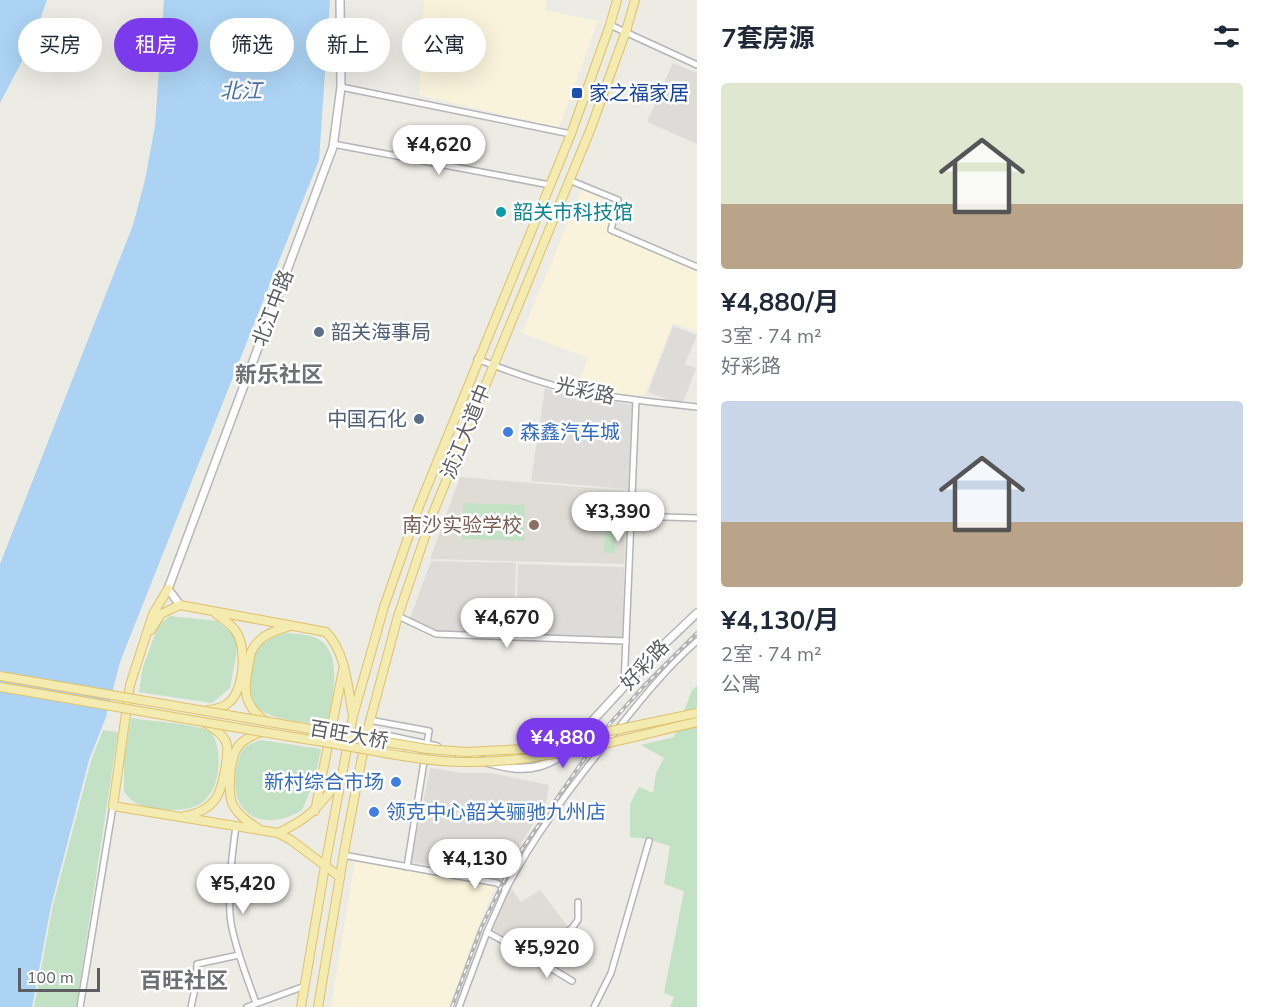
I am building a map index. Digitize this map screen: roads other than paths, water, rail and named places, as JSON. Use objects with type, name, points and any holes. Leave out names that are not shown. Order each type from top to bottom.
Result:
[{"type":"main road","name":"浈江大道中","points":[[302,1007],[353,716],[384,608],[406,542],[477,359],[571,134],[617,0]]},
{"type":"main road","name":"浈江大道中","points":[[318,1007],[343,855],[369,720],[398,616],[433,513],[591,128],[635,0]]},
{"type":"main road","points":[[168,589],[153,614],[130,685],[113,806],[278,833],[291,840],[340,877]]},
{"type":"main road","points":[[145,640],[161,614],[180,605],[326,632],[338,650],[353,716]]},
{"type":"main road","points":[[204,711],[226,705],[239,687],[242,646],[237,633],[227,621],[213,611]]},
{"type":"main road","points":[[265,721],[249,705],[245,688],[253,647],[274,630],[292,626]]},
{"type":"main road","points":[[315,810],[343,668]]},
{"type":"main road","name":"百旺大桥","points":[[0,676],[427,749],[477,752],[525,748],[697,713]]},
{"type":"main road","name":"百旺大桥","points":[[0,687],[261,732],[465,762],[517,759],[576,749],[697,722]]},
{"type":"main road","points":[[203,722],[218,732],[226,742],[226,790],[233,806],[247,821],[260,830]]},
{"type":"main road","points":[[178,817],[195,814],[209,807],[226,790],[236,749],[242,742],[261,732]]},
{"type":"main road","points":[[278,833],[296,825],[315,810],[341,779]]},
{"type":"main road","points":[[330,838],[346,841]]},
{"type":"main road","points":[[305,986],[321,989]]},
{"type":"street","name":"北江中路","points":[[168,589],[333,144],[341,87],[340,0]]},
{"type":"street","points":[[610,25],[697,65]]},
{"type":"street","points":[[341,87],[571,134]]},
{"type":"street","points":[[333,144],[550,185]]},
{"type":"street","points":[[569,180],[618,200],[611,231],[697,267]]},
{"type":"street","name":"光彩路","points":[[477,359],[556,386],[604,396],[697,407]]},
{"type":"street","points":[[624,687],[636,400]]},
{"type":"street","points":[[631,516],[697,518]]},
{"type":"street","points":[[168,589],[180,605]]},
{"type":"street","name":"好彩路","points":[[367,732],[426,744],[504,767],[537,768],[559,757],[657,651],[697,613]]},
{"type":"street","points":[[398,616],[436,634],[626,641]]},
{"type":"street","points":[[459,1007],[487,932],[506,890],[562,799],[648,690],[697,641]]},
{"type":"street","points":[[369,720],[429,731],[407,867]]},
{"type":"street","points":[[80,1007],[113,806]]},
{"type":"street","points":[[236,826],[231,872],[231,921],[239,955],[256,1003]]},
{"type":"street","points":[[594,1007],[611,974],[649,841]]},
{"type":"street","points":[[343,855],[498,883],[506,890]]},
{"type":"street","points":[[534,958],[572,928],[578,920],[578,902]]},
{"type":"street","points":[[487,932],[572,981]]},
{"type":"street","points":[[191,1007],[197,964],[239,955]]},
{"type":"street","points":[[247,1007],[305,986]]},
{"type":"water","points":[[0,0],[47,0],[41,18],[18,18],[18,69],[0,103]]},
{"type":"water","name":"北江","points":[[164,0],[330,0],[329,18],[306,18],[306,72],[325,72],[319,160],[120,662],[106,717],[89,760],[51,906],[32,1007],[0,1007],[0,564],[133,225],[145,180],[155,126],[159,72],[198,72],[198,18],[163,18]]},
{"type":"railway","points":[[452,1007],[481,928],[513,862],[605,729],[697,633]]},
{"type":"place","name":"家之福家居","points":[[577,93]]},
{"type":"place","name":"韶关市科技馆","points":[[501,212]]},
{"type":"place","name":"韶关海事局","points":[[319,332]]},
{"type":"place","name":"中国石化","points":[[419,419]]},
{"type":"place","name":"森鑫汽车城","points":[[508,432]]},
{"type":"place","name":"南沙实验学校","points":[[534,525]]},
{"type":"place","name":"新村综合市场","points":[[396,782]]},
{"type":"place","name":"领克中心韶关骊驰九州店","points":[[374,812]]},
{"type":"district","name":"新乐社区","points":[[279,375]]},
{"type":"district","name":"百旺社区","points":[[184,981]]}]
